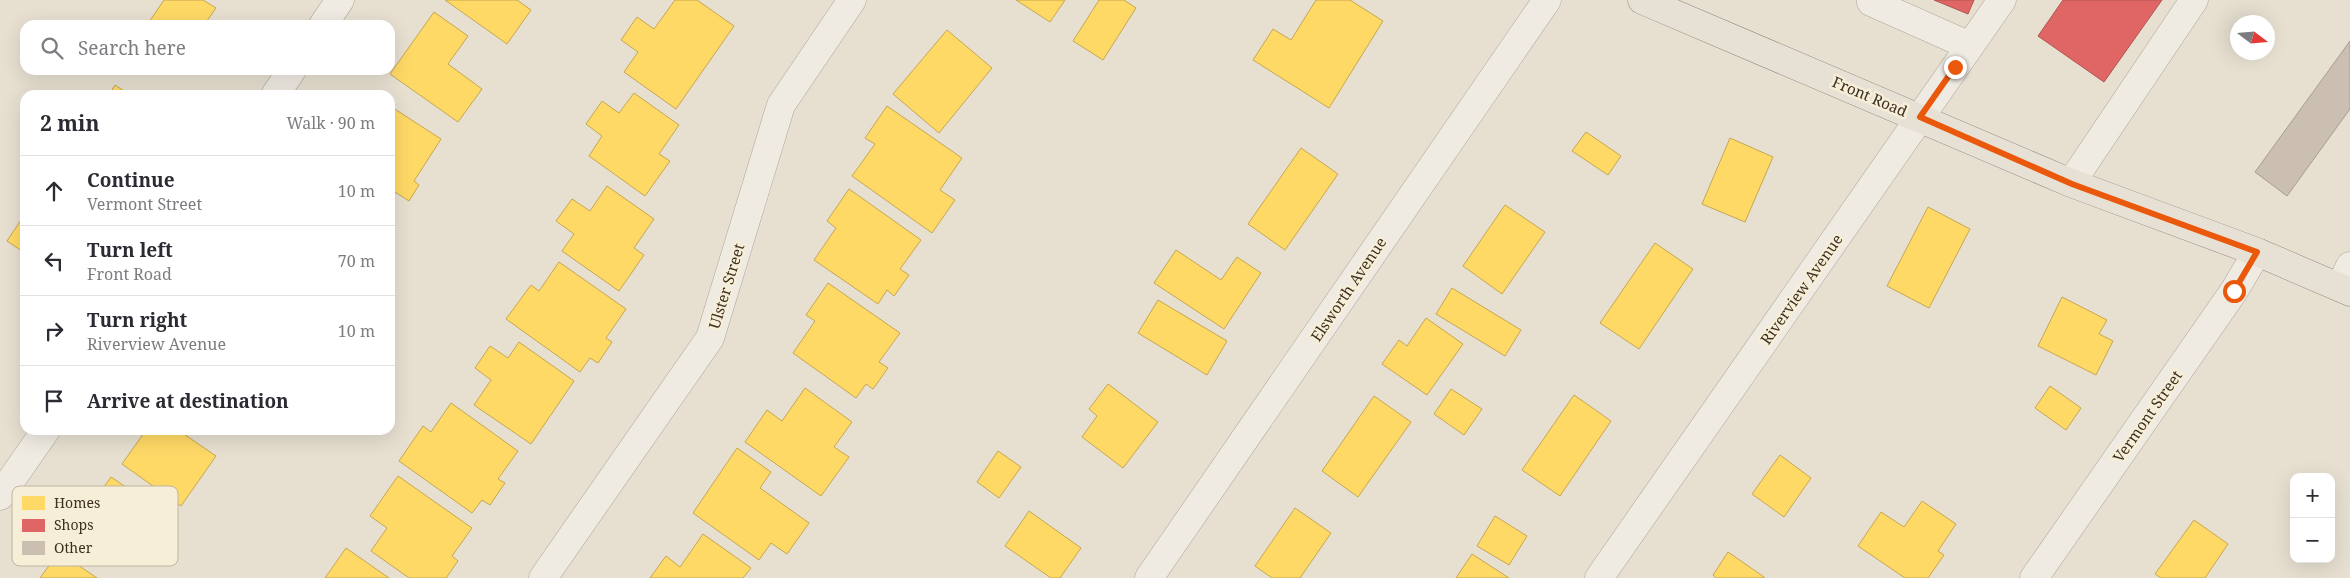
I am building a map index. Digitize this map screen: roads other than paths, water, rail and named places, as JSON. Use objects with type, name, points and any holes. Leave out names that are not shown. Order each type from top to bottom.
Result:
[{"type":"main road","name":"Front Road","points":[[1642,0],[1672,6],[2072,184],[2257,252],[2347,282]]},
{"type":"street","points":[[326,20],[340,0]]},
{"type":"street","name":"Ulster Street","points":[[543,578],[710,338],[781,105],[852,0]]},
{"type":"street","name":"Elsworth Avenue","points":[[1150,578],[1547,0]]},
{"type":"street","name":"Riverview Avenue","points":[[1599,578],[2002,0]]},
{"type":"street","points":[[2072,184],[2194,0]]},
{"type":"street","points":[[1870,2],[1970,46]]},
{"type":"street","points":[[278,90],[289,75]]},
{"type":"street","name":"Vermont Street","points":[[2034,578],[2234,291],[2257,252]]},
{"type":"street","points":[[0,496],[43,435]]}]
